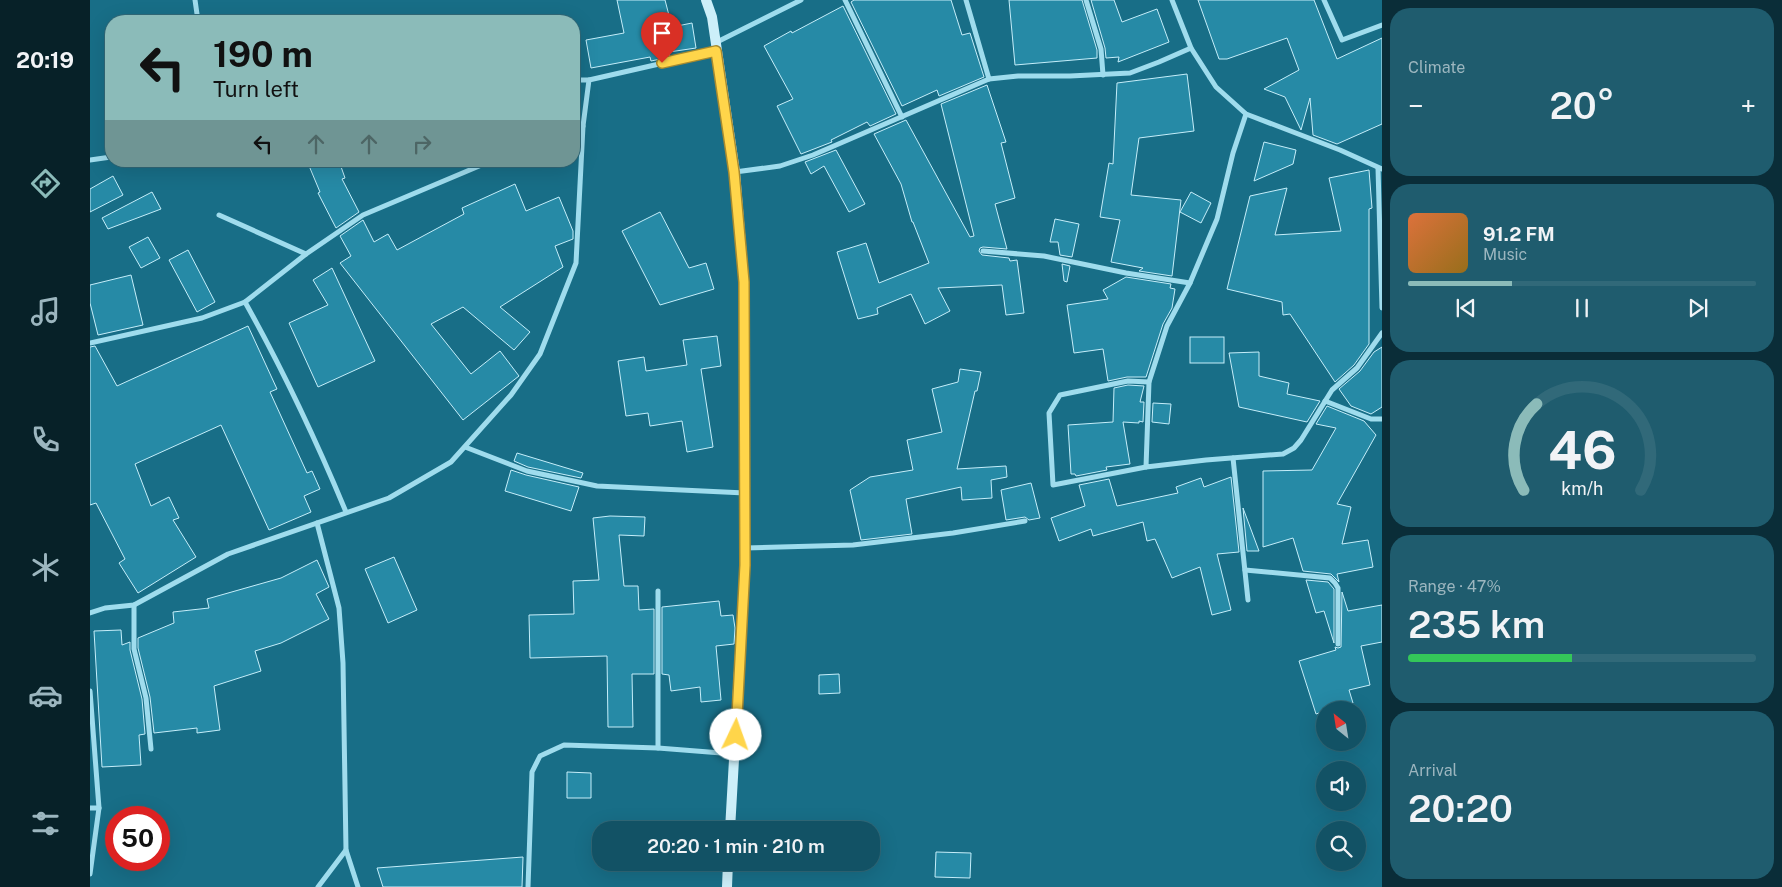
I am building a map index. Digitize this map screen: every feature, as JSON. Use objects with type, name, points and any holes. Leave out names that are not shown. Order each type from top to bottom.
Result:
[{"type":"main road","points":[[706,0],[712,17],[734,172],[744,282],[745,548],[730,821]]},
{"type":"main road","points":[[727,887],[728,871]]},
{"type":"street","points":[[195,0],[197,15]]},
{"type":"street","points":[[580,80],[590,80],[715,47],[802,0]]},
{"type":"street","points":[[845,0],[902,118]]},
{"type":"street","points":[[966,0],[989,79]]},
{"type":"street","points":[[1086,0],[1101,49],[1103,74]]},
{"type":"street","points":[[1172,0],[1191,48],[1216,87],[1246,114],[1340,150],[1380,168],[1382,308]]},
{"type":"street","points":[[1324,0],[1342,40],[1382,25]]},
{"type":"street","points":[[734,172],[780,166],[830,149],[989,79],[1018,76],[1130,73],[1191,48]]},
{"type":"street","points":[[90,613],[105,608],[134,605],[228,554],[389,498],[451,462],[511,395],[540,354],[576,263],[583,126],[590,80]]},
{"type":"street","points":[[1146,467],[1149,382],[1167,326],[1190,283],[1217,219],[1233,153],[1246,114]]},
{"type":"street","points":[[90,160],[105,158]]},
{"type":"street","points":[[90,344],[202,318],[245,302],[306,254],[364,215],[477,167]]},
{"type":"street","points":[[218,215],[306,254]]},
{"type":"street","points":[[983,251],[1044,256],[1126,273],[1190,283]]},
{"type":"street","points":[[245,302],[263,334],[318,446],[346,512]]},
{"type":"street","points":[[1149,382],[1128,381],[1060,395],[1049,413],[1052,485],[1146,467],[1283,454],[1294,448],[1332,390],[1357,368],[1382,333]]},
{"type":"street","points":[[1325,401],[1371,419],[1382,419]]},
{"type":"street","points":[[464,447],[528,471],[597,486],[745,493]]},
{"type":"street","points":[[1233,458],[1248,600]]},
{"type":"street","points":[[745,548],[853,545],[953,533],[1025,521]]},
{"type":"street","points":[[317,523],[339,608],[343,663],[346,850],[358,887]]},
{"type":"street","points":[[1245,570],[1330,578],[1338,588],[1338,644]]},
{"type":"street","points":[[658,591],[658,748]]},
{"type":"street","points":[[134,605],[134,649],[146,698],[151,749]]},
{"type":"street","points":[[90,691],[99,808],[90,874]]},
{"type":"street","points":[[528,887],[532,772],[540,756],[564,745],[658,748],[734,754]]},
{"type":"street","points":[[90,808],[99,808]]},
{"type":"street","points":[[318,887],[346,850]]},
{"type":"building","points":[[617,0],[665,0],[672,27],[692,23],[696,48],[669,52],[670,57],[651,61],[650,57],[591,68],[586,40],[624,33]]},
{"type":"building","points":[[854,0],[951,0],[962,35],[970,33],[984,77],[939,96],[937,90],[902,106],[851,2]]},
{"type":"building","points":[[1009,0],[1082,0],[1097,50],[1097,58],[1015,65]]},
{"type":"building","points":[[1091,0],[1114,0],[1122,22],[1157,9],[1169,42],[1118,62],[1119,57],[1106,58],[1105,48]]},
{"type":"building","points":[[1198,0],[1314,0],[1337,59],[1382,38],[1382,124],[1337,144],[1313,135],[1310,98],[1301,130],[1285,97],[1264,89],[1299,70],[1287,38],[1227,59],[1219,59]]},
{"type":"building","points":[[843,6],[896,114],[870,126],[867,122],[831,140],[832,142],[801,154],[777,106],[793,99],[764,46]]},
{"type":"building","points":[[1187,74],[1194,131],[1139,138],[1131,195],[1181,200],[1172,276],[1139,271],[1143,268],[1111,262],[1120,220],[1100,217],[1109,163],[1113,164],[1117,83]]},
{"type":"building","points":[[987,85],[1006,142],[1001,143],[1015,198],[995,204],[1007,249],[983,247],[979,251],[982,255],[1009,258],[1010,261],[1017,260],[1024,313],[1006,315],[1002,285],[938,288],[950,311],[925,324],[911,294],[877,308],[878,314],[858,319],[837,252],[866,243],[879,283],[929,263],[912,222],[901,184],[874,134],[906,120],[970,237],[974,236],[941,104]]},
{"type":"building","points":[[1264,142],[1296,150],[1293,164],[1254,181]]},
{"type":"building","points":[[836,150],[865,204],[849,212],[824,166],[811,174],[805,162]]},
{"type":"building","points":[[310,167],[341,167],[345,178],[342,179],[359,212],[336,228],[318,193],[320,192]]},
{"type":"building","points":[[1369,170],[1372,208],[1369,209],[1369,344],[1354,365],[1335,382],[1290,314],[1283,315],[1282,302],[1227,289],[1250,196],[1287,188],[1275,235],[1341,231],[1329,178]]},
{"type":"building","points":[[113,176],[123,195],[90,212],[90,189]]},
{"type":"building","points":[[515,184],[526,211],[559,197],[573,231],[573,239],[555,246],[563,267],[500,307],[530,332],[514,350],[463,307],[431,324],[471,374],[500,351],[519,376],[463,420],[340,263],[351,256],[340,236],[363,220],[374,242],[388,234],[397,250],[464,214],[462,208]]},
{"type":"building","points":[[152,192],[161,209],[108,229],[102,218]]},
{"type":"building","points":[[1191,192],[1211,203],[1201,223],[1180,212]]},
{"type":"building","points":[[660,212],[689,268],[706,263],[714,289],[660,305],[622,231]]},
{"type":"building","points":[[1055,219],[1079,224],[1072,257],[1060,255],[1058,242],[1050,242]]},
{"type":"building","points":[[148,237],[160,258],[141,268],[129,247]]},
{"type":"building","points":[[188,250],[215,302],[197,312],[169,260]]},
{"type":"building","points":[[1062,264],[1070,266],[1067,282],[1064,281]]},
{"type":"building","points":[[332,268],[375,361],[318,387],[289,323],[328,305],[313,280]]},
{"type":"building","points":[[131,275],[143,325],[98,335],[90,303],[90,285]]},
{"type":"building","points":[[1126,277],[1171,284],[1170,288],[1175,289],[1172,308],[1163,324],[1146,377],[1127,377],[1108,381],[1103,349],[1074,353],[1067,305],[1108,299],[1103,290]]},
{"type":"building","points":[[248,326],[277,389],[270,392],[307,473],[312,471],[320,489],[304,496],[311,512],[269,530],[221,425],[135,464],[151,506],[169,497],[179,518],[173,520],[196,557],[138,593],[119,563],[125,559],[96,503],[90,505],[90,347],[95,346],[117,386]]},
{"type":"building","points":[[717,336],[721,366],[701,369],[713,447],[687,452],[682,421],[650,426],[648,413],[626,416],[618,361],[644,357],[646,371],[687,365],[683,340]]},
{"type":"building","points":[[1190,337],[1224,337],[1224,363],[1190,363]]},
{"type":"building","points":[[1382,347],[1382,407],[1371,414],[1351,406],[1339,389],[1360,371],[1374,352]]},
{"type":"building","points":[[1259,352],[1259,376],[1289,383],[1287,394],[1320,401],[1307,422],[1239,407],[1229,353]]},
{"type":"building","points":[[960,369],[981,372],[957,469],[1006,466],[1007,477],[991,480],[992,498],[962,500],[961,487],[906,499],[912,534],[861,540],[850,490],[870,477],[913,470],[907,440],[942,432],[932,389],[958,382]]},
{"type":"building","points":[[1128,385],[1144,386],[1140,402],[1144,402],[1143,422],[1123,422],[1130,464],[1106,467],[1107,470],[1076,476],[1071,474],[1068,425],[1113,422],[1114,388]]},
{"type":"building","points":[[1153,403],[1171,404],[1169,424],[1152,422]]},
{"type":"building","points":[[1327,406],[1364,421],[1376,435],[1337,504],[1351,507],[1342,544],[1368,540],[1373,567],[1337,574],[1339,582],[1331,574],[1303,571],[1293,538],[1263,547],[1263,471],[1312,470],[1336,428],[1316,424]]},
{"type":"building","points":[[517,453],[583,473],[581,478],[528,467],[514,461]]},
{"type":"building","points":[[511,470],[579,487],[571,511],[505,491]]},
{"type":"building","points":[[1231,477],[1239,552],[1217,554],[1231,610],[1212,615],[1200,567],[1172,578],[1155,539],[1147,541],[1143,522],[1093,536],[1091,529],[1059,541],[1051,518],[1085,506],[1079,485],[1109,479],[1117,506],[1178,493],[1176,487],[1201,478],[1204,487]]},
{"type":"building","points":[[1031,483],[1040,518],[1029,520],[1025,517],[1006,520],[1001,490]]},
{"type":"building","points":[[1243,508],[1259,551],[1247,551]]},
{"type":"building","points":[[610,516],[645,517],[644,536],[619,535],[624,586],[638,586],[639,610],[654,609],[654,674],[632,674],[633,727],[608,727],[607,656],[530,658],[529,615],[574,614],[573,581],[599,580],[593,518]]},
{"type":"building","points":[[394,557],[417,610],[388,623],[365,569]]},
{"type":"building","points":[[317,560],[329,587],[316,594],[329,619],[281,643],[255,651],[261,671],[214,686],[220,730],[197,733],[197,728],[154,733],[150,697],[138,648],[138,638],[174,623],[173,612],[209,608],[207,599],[281,578]]},
{"type":"building","points":[[1306,580],[1328,582],[1334,589],[1334,643],[1324,611],[1316,613]]},
{"type":"building","points":[[1342,592],[1348,611],[1382,605],[1382,642],[1361,646],[1370,685],[1349,690],[1352,701],[1316,701],[1316,714],[1299,661],[1336,650],[1335,647],[1341,647]]},
{"type":"building","points":[[719,601],[721,616],[733,615],[735,628],[734,644],[716,646],[721,700],[701,702],[700,687],[671,691],[669,675],[662,674],[662,607]]},
{"type":"building","points":[[121,630],[122,645],[130,642],[130,650],[142,699],[145,734],[139,735],[141,765],[102,767],[94,631]]},
{"type":"building","points":[[839,674],[840,693],[819,694],[819,675]]},
{"type":"building","points":[[567,772],[591,773],[591,798],[567,798]]},
{"type":"building","points":[[936,852],[971,853],[970,878],[935,877]]},
{"type":"building","points":[[523,857],[522,887],[383,887],[377,868]]},
{"type":"route","points":[[662,63],[716,51],[734,172],[744,282],[745,548],[736,735]]}]
